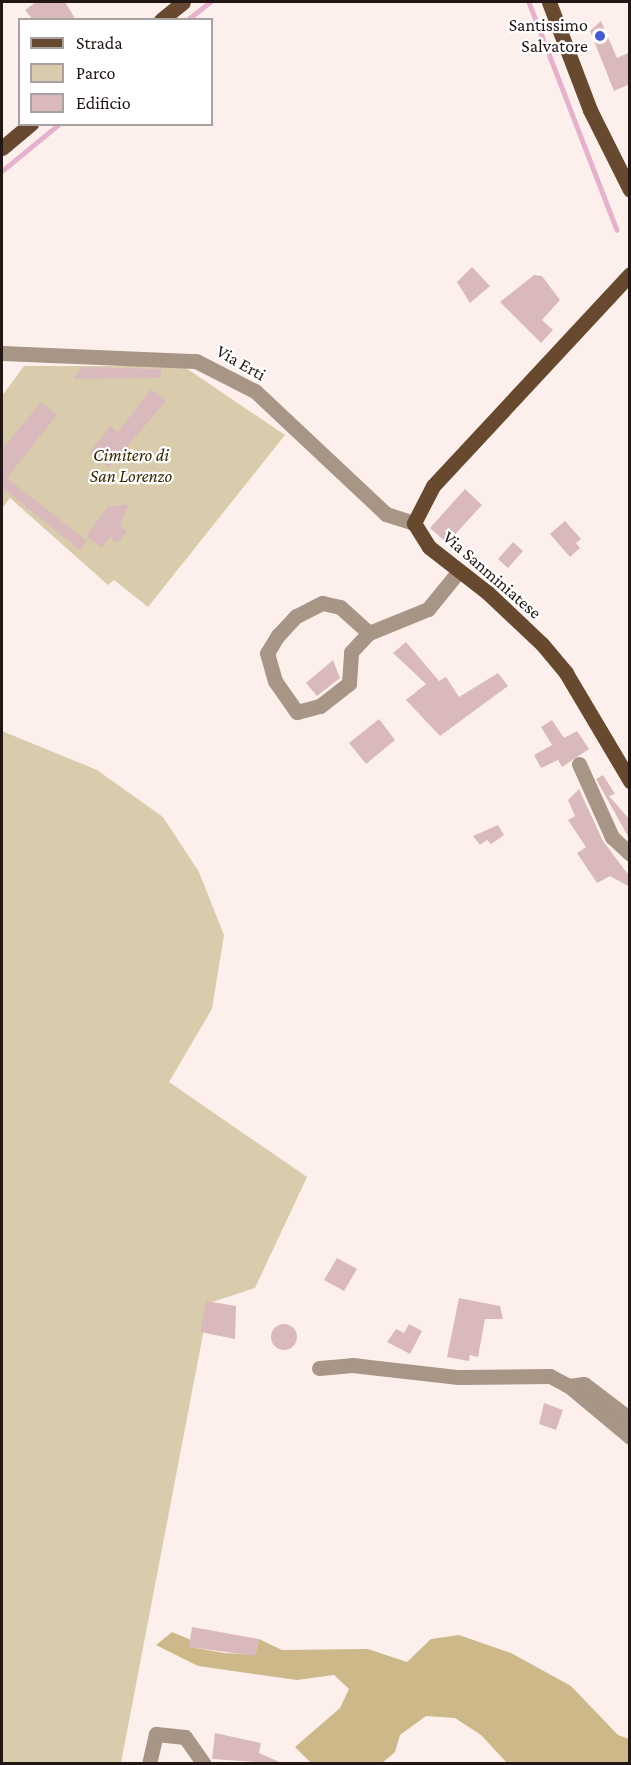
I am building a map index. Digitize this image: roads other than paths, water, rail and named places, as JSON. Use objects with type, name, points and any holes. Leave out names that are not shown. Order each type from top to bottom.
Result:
[{"type":"main road","points":[[163,18],[183,2]]},
{"type":"main road","points":[[549,2],[590,110],[630,190]]},
{"type":"main road","points":[[2,148],[29,126]]},
{"type":"main road","points":[[414,523],[433,486],[630,274]]},
{"type":"main road","name":"Via Sanminiatese","points":[[414,523],[429,547],[504,607],[566,673],[630,781]]},
{"type":"street","name":"Via Erti","points":[[2,353],[196,361],[255,391],[386,514],[414,523]]},
{"type":"street","points":[[369,633],[340,607],[322,603],[296,616],[278,635],[267,653],[274,681],[297,712],[320,706],[349,683],[351,652],[369,633],[428,609],[459,571]]},
{"type":"street","points":[[579,764],[612,837],[630,854]]},
{"type":"street","points":[[320,1368],[352,1365],[458,1377],[550,1376],[569,1386],[630,1437]]},
{"type":"street","points":[[569,1386],[585,1384],[630,1419]]},
{"type":"street","points":[[149,1764],[156,1734],[185,1737],[204,1764]]},
{"type":"waterway","points":[[190,18],[210,2]]},
{"type":"waterway","points":[[529,2],[617,230]]},
{"type":"waterway","points":[[2,171],[57,126]]},
{"type":"place","name":"Santissimo Salvatore","points":[[600,36]]},
{"type":"park label","name":"Cimitero di San Lorenzo","points":[[131,466]]}]
